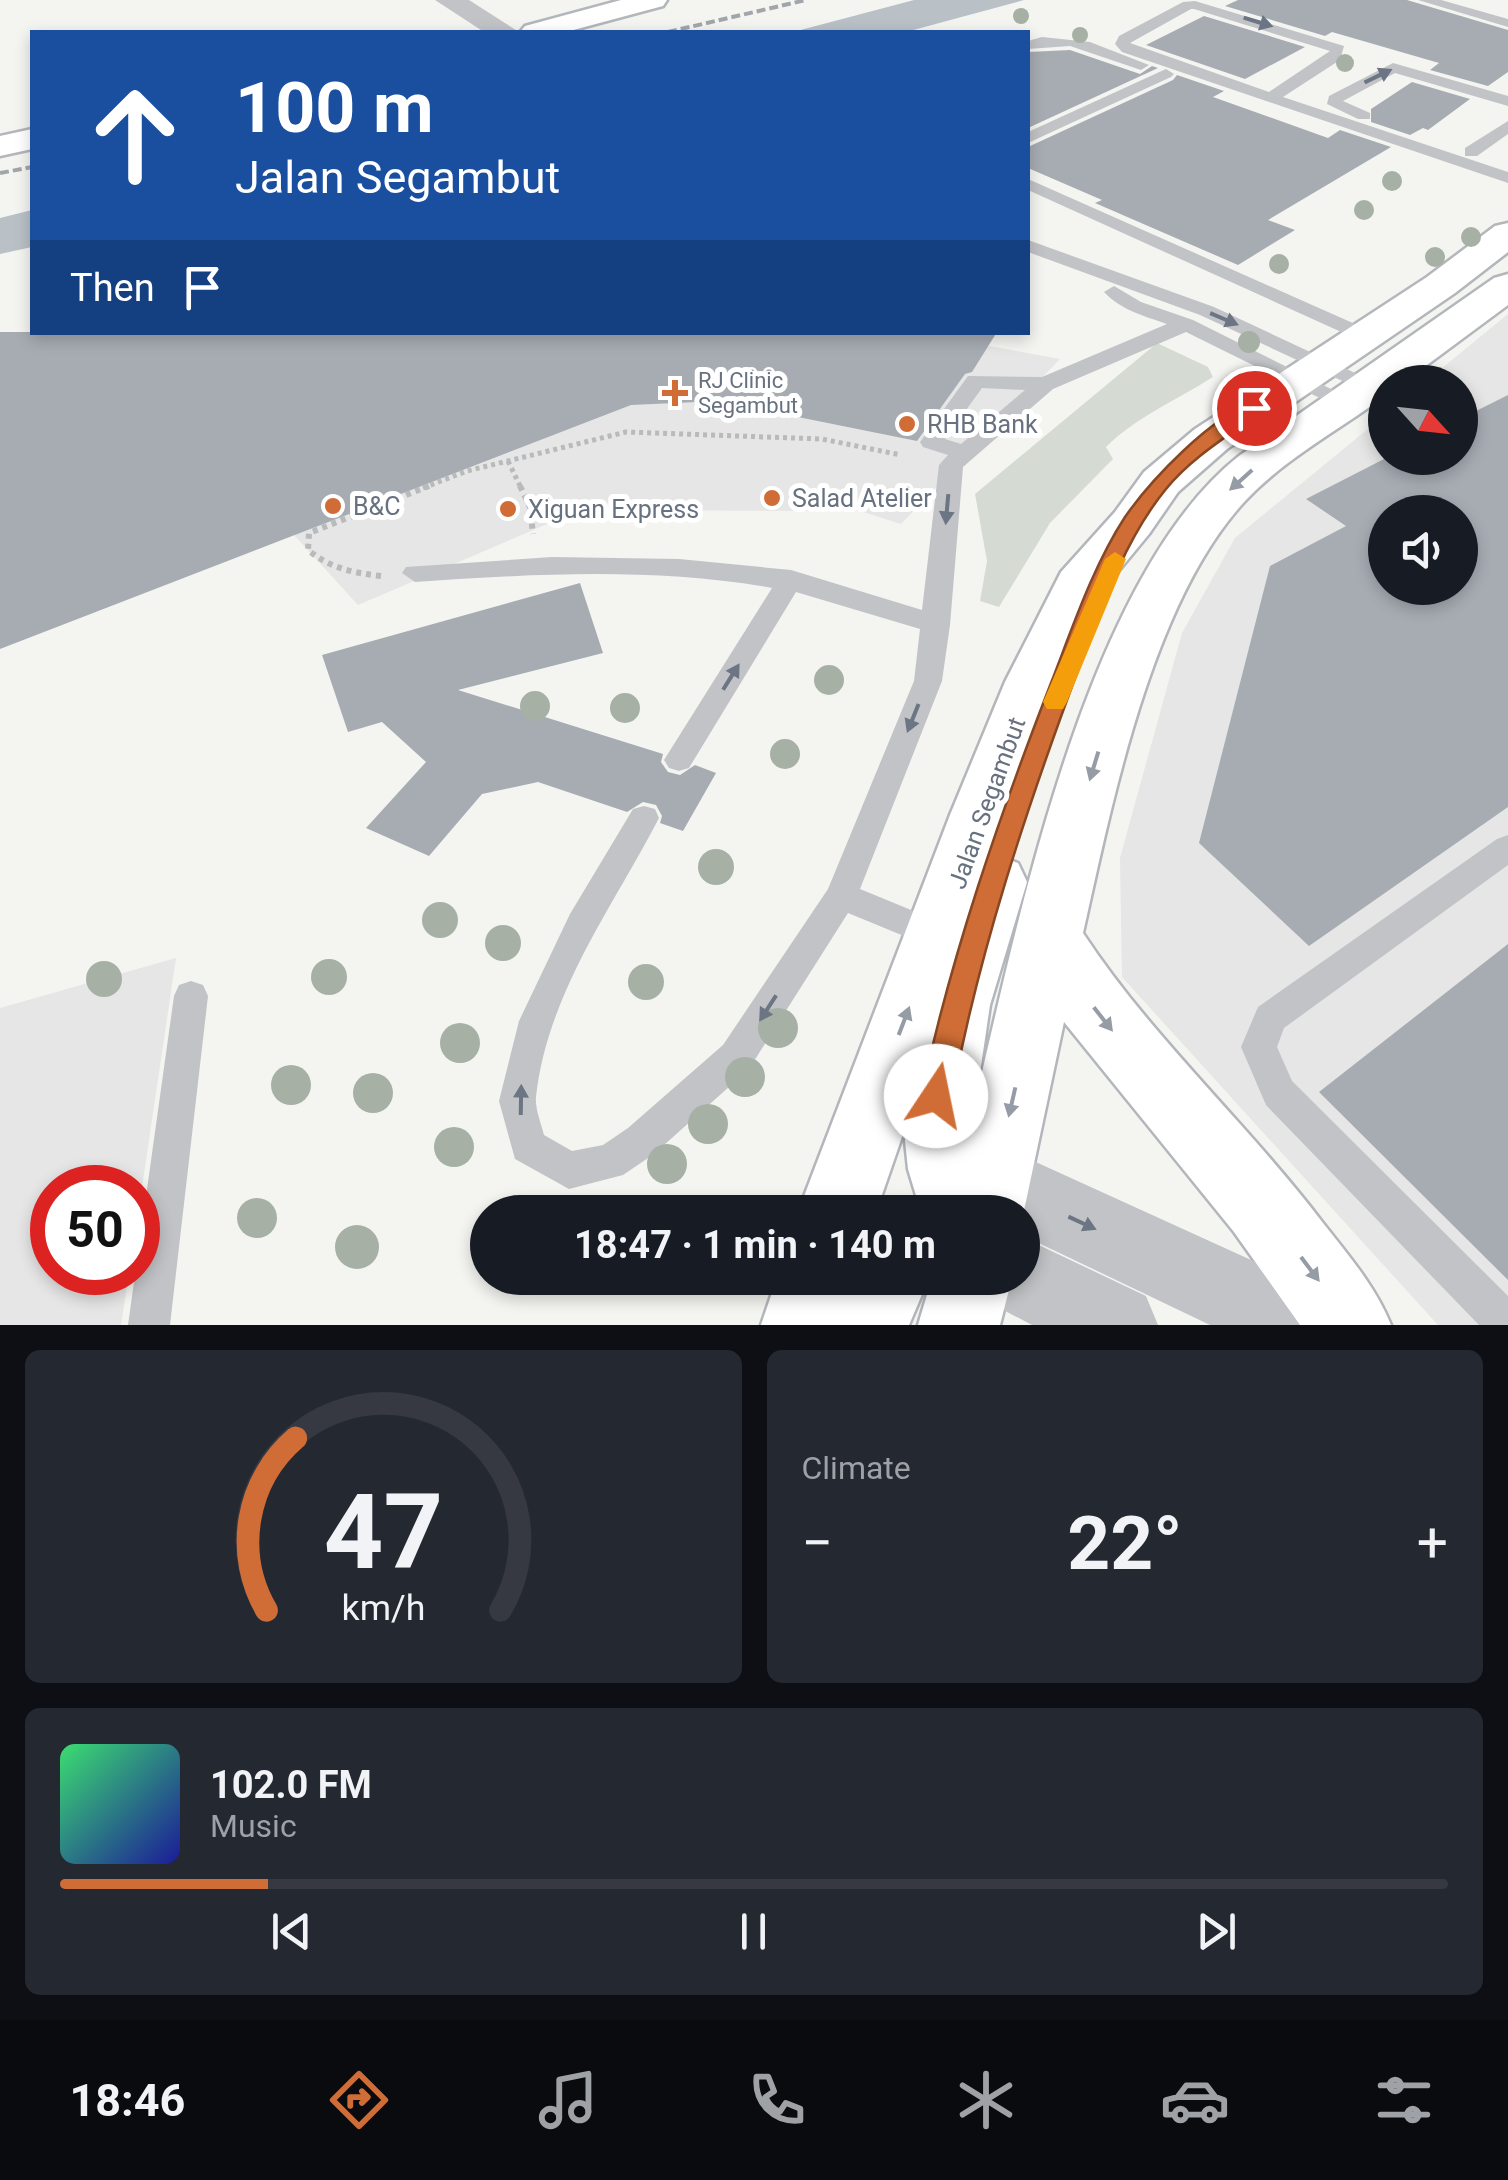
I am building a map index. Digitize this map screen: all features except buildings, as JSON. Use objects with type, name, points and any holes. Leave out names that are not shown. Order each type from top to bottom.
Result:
[{"type":"main road","points":[[542,30],[653,0]]},
{"type":"main road","points":[[579,30],[690,0]]},
{"type":"main road","points":[[0,146],[30,139]]},
{"type":"main road","name":"Jalan Segambut","points":[[975,1195],[1111,710],[1154,604],[1218,501],[1336,382],[1366,336],[1508,234]]},
{"type":"main road","name":"Jalan Segambut","points":[[843,1195],[1040,665],[1079,584],[1161,482],[1210,439],[1336,382],[1508,286]]},
{"type":"main road","points":[[957,1195],[945,1174],[936,1096],[952,1017],[1037,749],[1085,624],[1132,522]]},
{"type":"main road","points":[[1048,938],[1094,1008],[1261,1205],[1350,1325]]},
{"type":"main road","points":[[802,1325],[811,1295]]},
{"type":"main road","points":[[868,1325],[881,1295]]},
{"type":"main road","name":"Jalan Segambut","points":[[960,1325],[962,1295]]},
{"type":"street","points":[[448,0],[500,30]]},
{"type":"street","points":[[1040,1239],[1255,1304],[1287,1325]]},
{"type":"street","points":[[1040,1287],[1117,1325]]},
{"type":"lane","points":[[1425,0],[1508,23]]},
{"type":"lane","points":[[1485,0],[1508,7]]},
{"type":"lane","points":[[1270,98],[1335,57],[1339,49],[1195,5],[1188,5],[1124,39],[1122,44],[1127,49],[1270,98],[1508,178]]},
{"type":"lane","points":[[1030,45],[1055,39],[1070,41],[1508,194]]},
{"type":"lane","points":[[1508,102],[1393,68],[1335,99],[1335,104],[1343,109],[1508,165]]},
{"type":"lane","points":[[1030,137],[1166,74]]},
{"type":"lane","points":[[1471,152],[1508,126]]},
{"type":"lane","points":[[1030,185],[1366,336]]},
{"type":"lane","points":[[1030,247],[1206,311],[1336,382]]},
{"type":"lane","points":[[1067,260],[1134,306],[1336,382]]},
{"type":"lane","points":[[644,818],[582,924],[536,1021],[517,1101],[528,1146],[568,1170],[610,1162],[640,1142],[736,1057],[841,896],[928,681],[958,459],[1045,384],[1186,324]]},
{"type":"lane","points":[[958,459],[930,442],[976,381],[1045,384]]},
{"type":"lane","points":[[415,573],[538,565],[698,567],[791,579],[890,606],[937,625]]},
{"type":"lane","points":[[680,760],[791,579]]},
{"type":"lane","points":[[1508,848],[1270,1018],[1260,1047],[1279,1093],[1508,1325]]},
{"type":"lane","points":[[841,896],[938,936]]},
{"type":"lane","points":[[148,1325],[191,996]]},
{"type":"path","points":[[415,573],[348,573],[321,562],[308,550],[309,533],[468,470],[626,432],[822,439],[958,459]]},
{"type":"path","points":[[508,460],[530,507],[538,565]]},
{"type":"shaded area","points":[[914,0],[1024,0],[913,30],[801,30]]},
{"type":"shaded area","points":[[30,210],[30,247],[0,254],[0,218]]},
{"type":"shaded area","points":[[1508,314],[1508,1325],[1438,1325],[1122,977],[1120,858],[1182,633],[1235,538],[1368,429],[1368,475],[1478,475],[1478,365],[1446,365]]},
{"type":"shaded area","points":[[873,335],[929,335],[1060,359],[901,524],[860,511],[580,510],[358,605],[161,389]]},
{"type":"shaded area","points":[[1157,343],[1208,367],[1213,377],[1143,418],[1106,447],[1113,459],[1050,523],[999,607],[980,601],[987,561],[975,494]]},
{"type":"shaded area","points":[[176,958],[145,1165],[30,1165],[30,1295],[126,1295],[121,1325],[0,1325],[0,1008]]},
{"type":"railway","points":[[677,30],[806,0]]},
{"type":"railway","points":[[0,173],[30,167]]},
{"type":"slow traffic","points":[[1055,702],[1115,559]]},
{"type":"place","name":"RJ Clinic Segambut","points":[[675,393]]},
{"type":"place","name":"RHB Bank","points":[[907,424]]},
{"type":"place","name":"Salad Atelier","points":[[772,498]]},
{"type":"place","name":"B&C","points":[[333,506]]},
{"type":"place","name":"Xiguan Express","points":[[508,509]]},
{"type":"route","points":[[936,1096],[952,1017],[1037,749],[1085,624],[1132,522],[1161,482],[1210,439],[1254,408]]}]
